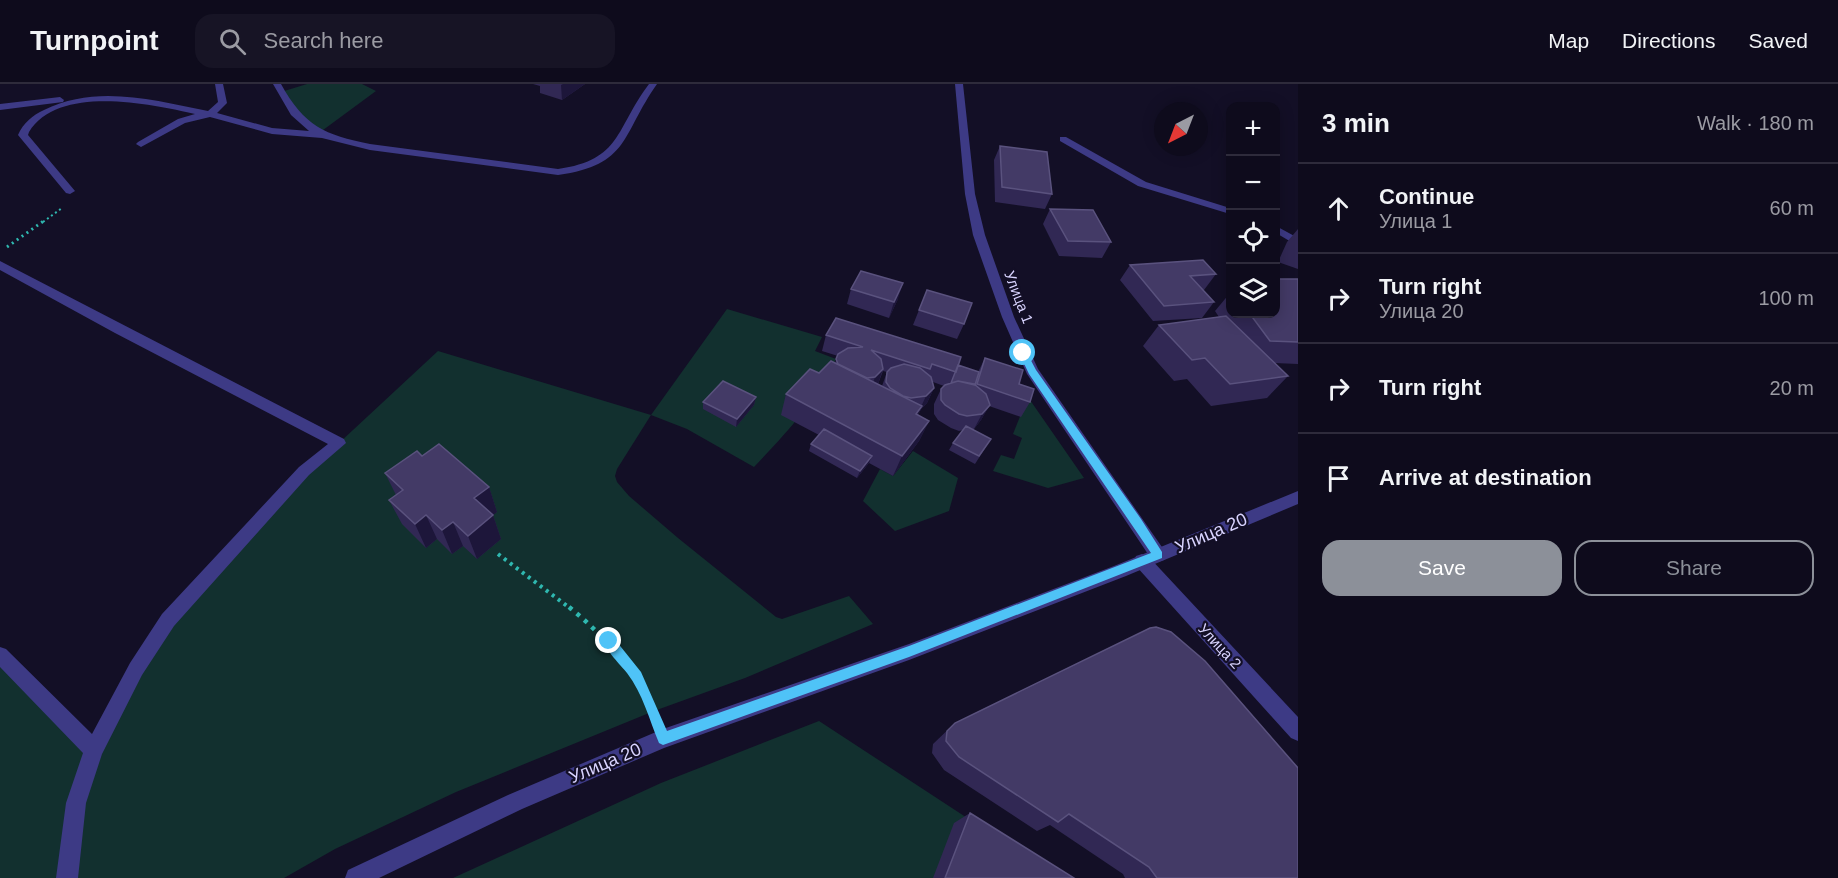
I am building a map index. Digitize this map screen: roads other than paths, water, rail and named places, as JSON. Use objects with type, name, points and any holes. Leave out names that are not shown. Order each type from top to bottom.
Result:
[{"type":"street","points":[[141,144],[184,119],[210,114],[223,103],[219,84]]},
{"type":"street","points":[[278,84],[290,110],[302,123],[327,136]]},
{"type":"street","points":[[0,107],[72,98],[128,96],[210,114],[272,131],[327,136],[370,147],[542,170],[572,171],[596,164],[612,151],[626,132],[644,95],[653,84]]},
{"type":"street","name":"Улица 1","points":[[959,84],[970,194],[979,235],[1008,317],[1032,372],[1131,513],[1150,558]]},
{"type":"street","points":[[70,191],[23,135],[32,122],[51,108],[72,98]]},
{"type":"street","points":[[1063,139],[1142,184],[1227,210]]},
{"type":"street","points":[[1280,232],[1298,243]]},
{"type":"street","points":[[0,265],[119,330],[339,443],[304,471],[168,620],[136,669],[94,750],[76,803],[67,878]]},
{"type":"street","name":"Улица 20","points":[[356,878],[515,802],[663,739],[909,652],[1150,558],[1298,497]]},
{"type":"street","name":"Улица 2","points":[[1150,558],[1298,731]]},
{"type":"street","points":[[0,655],[94,750]]}]
